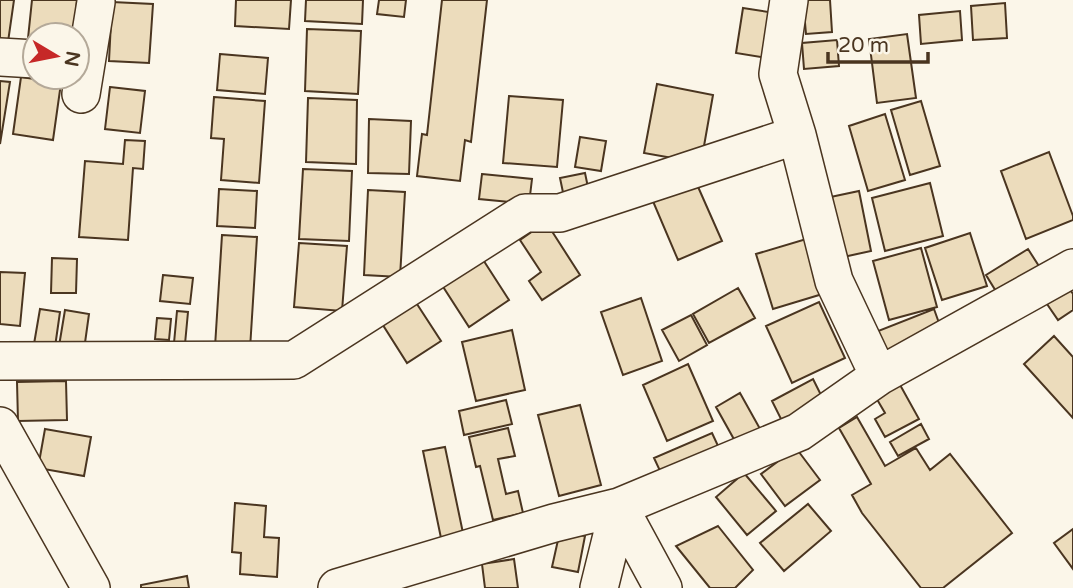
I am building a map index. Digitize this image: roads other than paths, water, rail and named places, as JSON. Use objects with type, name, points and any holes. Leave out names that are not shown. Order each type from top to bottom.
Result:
[{"type":"street","points":[[789,0],[778,74],[797,135],[834,281],[879,376]]},
{"type":"street","points":[[91,26],[96,2]]},
{"type":"street","points":[[0,57],[21,58]]},
{"type":"street","points":[[0,361],[294,360],[525,213],[560,213],[797,135]]},
{"type":"street","points":[[338,588],[619,506],[799,432],[879,376],[1073,268]]},
{"type":"street","points":[[4,441],[91,588]]},
{"type":"street","points":[[599,588],[619,506]]},
{"type":"street","points":[[619,506],[663,588]]}]
